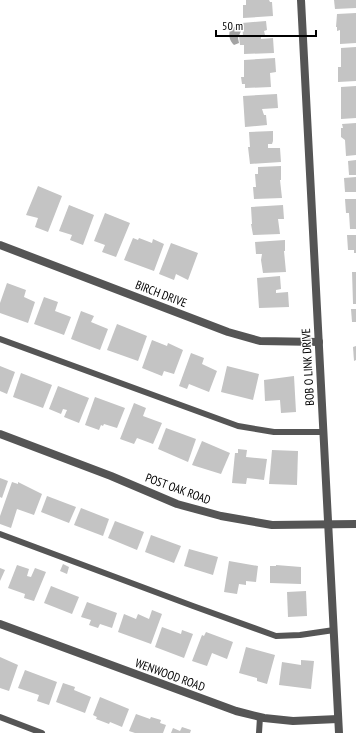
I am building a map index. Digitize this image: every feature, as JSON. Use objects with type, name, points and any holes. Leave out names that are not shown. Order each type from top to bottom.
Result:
[{"type":"street","name":"BOB O LINK DRIVE","points":[[302,0],[339,733]]},
{"type":"street","name":"BIRCH DRIVE","points":[[0,245],[228,332],[260,341],[319,342]]},
{"type":"street","name":"POST OAK ROAD","points":[[0,434],[110,476],[177,504],[220,516],[272,525],[356,524]]},
{"type":"street","name":"WENWOOD ROAD","points":[[0,624],[236,712],[293,721],[338,719]]},
{"type":"lane","points":[[0,339],[238,426],[274,432],[324,432]]},
{"type":"lane","points":[[0,534],[276,636],[300,635],[334,630]]},
{"type":"lane","points":[[0,717],[42,733]]},
{"type":"lane","points":[[259,733],[260,717]]},
{"type":"shaded area","points":[[237,26],[241,31],[238,38],[239,43],[234,45],[230,39],[230,32],[231,28]]},
{"type":"building","points":[[246,0],[269,0],[272,2],[273,16],[243,18],[243,5],[246,5]]},
{"type":"building","points":[[334,0],[356,0],[356,8],[335,9]]},
{"type":"building","points":[[356,13],[356,43],[340,44],[340,30],[337,31],[336,27],[337,14]]},
{"type":"building","points":[[266,21],[267,30],[264,31],[265,35],[261,35],[261,39],[273,38],[274,53],[244,54],[244,45],[240,45],[239,36],[243,36],[242,23]]},
{"type":"building","points":[[356,47],[356,81],[338,82],[338,67],[341,67],[341,48]]},
{"type":"building","points":[[275,58],[276,72],[270,73],[271,87],[245,88],[245,84],[242,84],[241,77],[244,77],[244,60]]},
{"type":"building","points":[[356,86],[356,118],[341,119],[341,87]]},
{"type":"building","points":[[277,94],[278,108],[262,109],[264,115],[266,115],[267,125],[245,127],[243,96]]},
{"type":"building","points":[[356,123],[356,155],[346,156],[345,140],[341,137],[341,128],[343,128],[342,124]]},
{"type":"building","points":[[273,131],[273,141],[272,144],[268,144],[268,148],[280,148],[281,162],[250,164],[248,147],[250,147],[249,132]]},
{"type":"building","points":[[356,160],[356,175],[349,175],[348,161]]},
{"type":"building","points":[[281,166],[280,180],[282,198],[254,199],[253,187],[256,187],[255,174],[258,174],[258,167]]},
{"type":"building","points":[[356,177],[356,192],[345,192],[344,178]]},
{"type":"building","points":[[38,186],[62,196],[48,232],[35,227],[38,218],[26,215]]},
{"type":"building","points":[[345,199],[356,199],[356,229],[350,229],[349,213],[346,213]]},
{"type":"building","points":[[69,205],[94,215],[83,245],[70,240],[72,235],[59,231]]},
{"type":"building","points":[[283,205],[284,219],[278,219],[280,234],[253,235],[251,224],[251,207]]},
{"type":"building","points":[[105,213],[130,223],[116,257],[102,252],[105,245],[94,241]]},
{"type":"building","points":[[347,235],[356,235],[356,253],[354,253],[354,250],[348,250]]},
{"type":"building","points":[[133,238],[138,240],[139,238],[152,243],[153,239],[164,244],[154,271],[124,260]]},
{"type":"building","points":[[285,240],[284,251],[286,272],[263,273],[261,260],[262,254],[256,254],[255,242]]},
{"type":"building","points":[[171,243],[198,253],[188,280],[176,274],[174,280],[159,274]]},
{"type":"building","points":[[352,272],[356,272],[356,304],[353,304]]},
{"type":"building","points":[[280,276],[281,289],[276,290],[276,293],[288,292],[289,307],[259,308],[257,278]]},
{"type":"building","points":[[7,283],[26,290],[24,297],[35,302],[28,323],[0,313],[0,303]]},
{"type":"building","points":[[44,297],[58,302],[55,311],[71,317],[64,335],[34,324]]},
{"type":"building","points":[[351,309],[356,309],[356,322],[352,322]]},
{"type":"building","points":[[81,311],[94,316],[91,322],[108,329],[100,350],[71,339]]},
{"type":"building","points":[[117,324],[147,336],[138,361],[107,350]]},
{"type":"building","points":[[152,340],[167,346],[168,343],[183,350],[174,374],[164,371],[162,376],[142,368]]},
{"type":"building","points":[[356,346],[356,360],[354,361],[353,347]]},
{"type":"building","points":[[191,353],[204,358],[202,364],[217,371],[209,392],[189,384],[187,389],[179,386]]},
{"type":"building","points":[[0,366],[15,372],[7,394],[0,391]]},
{"type":"building","points":[[227,366],[259,374],[253,400],[221,392]]},
{"type":"building","points":[[21,373],[52,385],[43,408],[13,397]]},
{"type":"building","points":[[294,376],[296,412],[281,413],[280,400],[265,401],[264,380]]},
{"type":"building","points":[[58,386],[89,398],[79,423],[64,417],[67,410],[63,409],[61,414],[49,409]]},
{"type":"building","points":[[95,397],[125,408],[117,428],[104,424],[103,426],[101,425],[99,430],[85,425]]},
{"type":"building","points":[[134,403],[146,408],[143,416],[162,423],[153,444],[137,438],[134,444],[120,439]]},
{"type":"building","points":[[166,428],[196,439],[188,462],[158,449]]},
{"type":"building","points":[[202,441],[230,453],[221,474],[192,465]]},
{"type":"building","points":[[238,449],[247,450],[246,457],[267,459],[264,480],[247,478],[246,484],[232,483],[235,453],[238,453]]},
{"type":"building","points":[[272,450],[298,451],[297,485],[269,484]]},
{"type":"building","points":[[0,478],[8,481],[2,498],[0,497]]},
{"type":"building","points":[[12,482],[18,484],[18,482],[42,494],[34,515],[17,509],[11,528],[0,524],[0,516]]},
{"type":"building","points":[[47,496],[76,507],[69,523],[41,512]]},
{"type":"building","points":[[81,508],[109,519],[103,536],[74,525]]},
{"type":"building","points":[[115,521],[144,532],[137,550],[108,538]]},
{"type":"building","points":[[151,535],[181,546],[174,563],[145,552]]},
{"type":"building","points":[[189,549],[218,557],[213,575],[184,566]]},
{"type":"building","points":[[229,561],[258,566],[256,582],[246,581],[246,585],[239,584],[237,594],[224,592]]},
{"type":"building","points":[[63,564],[69,567],[67,574],[60,571]]},
{"type":"building","points":[[17,565],[29,569],[27,576],[31,577],[35,568],[46,572],[34,601],[24,598],[25,594],[8,588]]},
{"type":"building","points":[[270,566],[301,567],[301,584],[270,583]]},
{"type":"building","points":[[0,568],[5,570],[0,581]]},
{"type":"building","points":[[51,586],[79,597],[72,614],[44,603]]},
{"type":"building","points":[[306,591],[307,616],[288,617],[287,592]]},
{"type":"building","points":[[87,602],[117,613],[112,628],[100,624],[98,628],[89,625],[91,620],[81,617]]},
{"type":"building","points":[[152,610],[162,614],[151,644],[118,632],[124,614],[136,619],[138,614],[149,619]]},
{"type":"building","points":[[162,627],[181,634],[182,630],[193,634],[184,658],[155,647]]},
{"type":"building","points":[[206,632],[233,642],[227,659],[212,653],[207,666],[192,661],[202,635],[204,636]]},
{"type":"building","points":[[246,647],[275,655],[267,684],[257,681],[257,678],[239,673]]},
{"type":"building","points":[[0,657],[18,665],[9,691],[0,688]]},
{"type":"building","points":[[301,660],[314,661],[311,689],[279,685],[282,662],[301,665]]},
{"type":"building","points":[[25,670],[57,682],[49,705],[37,701],[39,695],[18,688]]},
{"type":"building","points":[[63,683],[75,687],[74,690],[91,697],[85,713],[56,702]]},
{"type":"building","points":[[100,697],[129,709],[122,727],[110,722],[109,724],[96,719],[97,717],[93,715]]},
{"type":"building","points":[[136,714],[150,719],[151,717],[161,720],[160,723],[166,725],[163,733],[135,733],[129,731]]},
{"type":"building","points":[[182,727],[191,730],[190,733],[171,733],[173,728],[180,731]]}]
